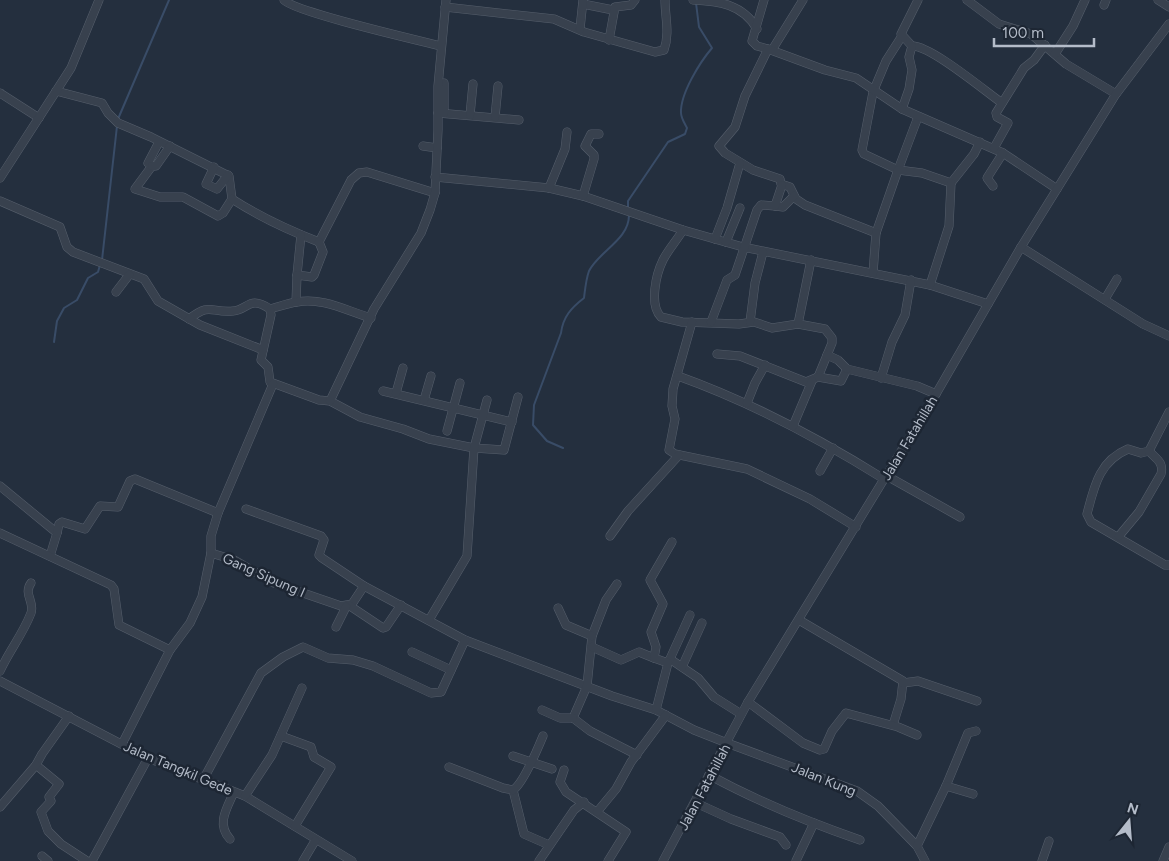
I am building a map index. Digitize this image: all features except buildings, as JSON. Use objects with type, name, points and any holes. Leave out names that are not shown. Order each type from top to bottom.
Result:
[{"type":"street","points":[[0,178],[71,68],[99,0]]},
{"type":"street","points":[[284,0],[288,4],[320,14],[441,46]]},
{"type":"street","points":[[609,40],[613,10],[617,5],[631,5],[635,0]]},
{"type":"street","points":[[441,113],[441,46],[445,4],[554,19],[609,40],[655,52],[664,50],[668,30],[665,0]]},
{"type":"street","points":[[693,0],[728,4],[750,17],[757,29]]},
{"type":"street","points":[[764,0],[753,44],[825,70],[849,75],[902,109],[994,148],[1057,189]]},
{"type":"street","points":[[803,0],[770,50],[745,96],[735,127],[720,146],[724,153],[740,163],[760,173],[777,177],[782,185],[790,187],[794,196],[805,205],[876,233]]},
{"type":"street","points":[[918,0],[902,28],[902,36],[886,61],[873,92],[862,150],[864,154],[898,170],[922,172],[951,183]]},
{"type":"street","points":[[968,0],[994,20],[1027,32],[1066,64],[1116,94]]},
{"type":"street","points":[[1055,54],[1073,26],[1085,0]]},
{"type":"street","points":[[1158,0],[1169,7]]},
{"type":"street","points":[[580,29],[583,2],[613,10]]},
{"type":"street","name":"Jalan Fatahillah","points":[[666,860],[741,714],[936,394],[1022,246],[1116,94],[1169,24]]},
{"type":"street","points":[[902,36],[912,46],[917,46],[936,55],[1002,103]]},
{"type":"street","points":[[902,109],[909,89],[912,70],[910,57],[912,46]]},
{"type":"street","points":[[994,148],[1008,123],[996,115],[1002,103],[1024,68],[1034,60],[1045,46]]},
{"type":"street","points":[[330,401],[395,272],[421,233],[435,193],[444,83]]},
{"type":"street","points":[[470,115],[473,84]]},
{"type":"street","points":[[495,117],[498,86]]},
{"type":"street","points":[[56,91],[102,103],[117,122],[170,146],[214,167],[228,175],[232,186],[232,199],[223,213],[218,216],[183,197],[165,197],[138,191],[136,188],[152,166],[159,164],[170,146]]},
{"type":"street","points":[[0,93],[39,118]]},
{"type":"street","points":[[441,113],[519,120]]},
{"type":"street","points":[[873,273],[876,233],[918,117]]},
{"type":"street","points":[[549,188],[565,149],[567,132]]},
{"type":"street","points":[[583,196],[594,159],[594,155],[585,146],[591,134],[599,134]]},
{"type":"street","points":[[152,166],[148,163],[159,142]]},
{"type":"street","points":[[930,285],[948,226],[951,183],[974,154],[980,142]]},
{"type":"street","points":[[423,146],[438,148]]},
{"type":"street","points":[[993,186],[987,178],[1003,153]]},
{"type":"street","points":[[715,239],[727,208],[740,163]]},
{"type":"street","points":[[214,167],[206,184],[216,189],[228,175]]},
{"type":"street","points":[[319,242],[351,180],[358,173],[367,172],[435,193]]},
{"type":"street","points":[[436,177],[549,188],[583,196],[684,230],[743,247],[910,280],[988,304]]},
{"type":"street","points":[[774,206],[782,185]]},
{"type":"street","points":[[711,322],[727,280],[734,275],[759,206],[783,207],[794,196]]},
{"type":"street","points":[[232,199],[249,211],[319,242],[323,252],[314,275],[312,277],[297,275]]},
{"type":"street","points":[[0,201],[58,226],[62,230],[68,249],[100,264],[144,280],[158,301],[189,319],[232,339],[263,350]]},
{"type":"street","points":[[726,242],[740,208]]},
{"type":"street","points":[[684,230],[663,261],[658,279],[655,306],[661,317],[673,321],[739,324],[750,322],[772,328],[798,324],[825,329],[832,338],[827,355],[792,426]]},
{"type":"street","points":[[296,302],[301,235]]},
{"type":"street","points":[[1022,246],[1142,324],[1169,336]]},
{"type":"street","points":[[750,322],[755,283],[763,252]]},
{"type":"street","points":[[798,324],[811,260]]},
{"type":"street","points":[[116,292],[129,275]]},
{"type":"street","points":[[1105,299],[1117,279]]},
{"type":"street","points":[[881,378],[892,342],[905,315],[910,280]]},
{"type":"street","points":[[189,319],[203,309],[235,311],[252,303],[270,309],[296,302],[336,305],[371,318]]},
{"type":"street","points":[[270,309],[271,315],[261,360],[268,367],[268,378],[273,384],[320,400],[330,401],[360,417],[414,432],[429,439],[474,448],[504,450],[518,396]]},
{"type":"street","points":[[692,322],[672,402],[675,419],[669,447],[672,452],[746,469],[810,500],[856,527]]},
{"type":"street","points":[[717,354],[740,356],[806,382],[815,379],[841,381],[847,369]]},
{"type":"street","points":[[827,355],[838,360],[847,369],[917,386],[936,394]]},
{"type":"street","points":[[747,403],[765,366]]},
{"type":"street","points":[[396,393],[403,368]]},
{"type":"street","points":[[424,400],[431,376]]},
{"type":"street","points":[[678,376],[747,403],[960,517]]},
{"type":"street","points":[[447,432],[460,383]]},
{"type":"street","points":[[122,744],[170,650],[182,635],[199,604],[204,591],[211,553],[211,536],[218,513],[273,384]]},
{"type":"street","points":[[383,391],[512,422]]},
{"type":"street","points":[[430,620],[467,556],[474,448],[487,400]]},
{"type":"street","points":[[1169,412],[1149,451],[1141,453],[1129,449],[1122,452],[1102,469],[1096,480],[1087,517],[1091,522],[1119,536],[1144,554],[1169,565]]},
{"type":"street","points":[[820,471],[833,448]]},
{"type":"street","points":[[1119,536],[1139,512],[1161,474],[1162,467],[1160,462],[1149,451]]},
{"type":"street","points":[[610,536],[628,511],[679,455]]},
{"type":"street","points":[[50,556],[59,524],[62,522],[86,529],[100,506],[118,507],[130,481],[135,479],[218,513]]},
{"type":"street","points":[[0,486],[57,533]]},
{"type":"street","name":"Jalan Kung","points":[[246,508],[321,536],[324,540],[319,556],[364,586],[465,640],[656,710],[727,743],[857,791],[878,806],[917,846],[926,861]]},
{"type":"street","points":[[0,533],[111,585],[114,589],[119,625],[170,650]]},
{"type":"street","points":[[654,658],[656,647],[651,632],[663,604],[650,580],[672,542]]},
{"type":"street","name":"Gang Sipung I","points":[[211,553],[234,560],[281,586],[348,606],[383,628],[386,627],[401,605]]},
{"type":"street","points":[[0,671],[7,655],[17,643],[31,612],[28,594],[31,583]]},
{"type":"street","points":[[574,718],[587,686],[592,636],[606,600],[618,584]]},
{"type":"street","points":[[336,627],[348,606],[364,586]]},
{"type":"street","points":[[558,608],[566,625],[592,636]]},
{"type":"street","points":[[656,710],[669,661],[690,615]]},
{"type":"street","points":[[799,620],[904,683],[918,681],[977,701]]},
{"type":"street","points":[[682,667],[702,623]]},
{"type":"street","points":[[203,780],[261,672],[296,649],[303,648],[328,658],[364,662],[431,693],[441,692],[465,640]]},
{"type":"street","points":[[592,647],[621,660],[636,652],[669,661],[698,678],[714,697],[741,714]]},
{"type":"street","points":[[412,652],[451,670]]},
{"type":"street","name":"Jalan Tangkil Gede","points":[[0,681],[148,758],[245,796],[352,861]]},
{"type":"street","points":[[893,725],[904,683]]},
{"type":"street","points":[[245,796],[272,755],[302,688]]},
{"type":"street","points":[[748,702],[803,743],[821,750],[836,725],[846,713],[893,725],[917,735]]},
{"type":"street","points":[[542,710],[560,718],[574,718],[590,730],[637,755]]},
{"type":"street","points":[[0,806],[36,766],[42,754],[70,716]]},
{"type":"street","points":[[597,812],[616,789],[637,755],[666,716]]},
{"type":"street","points":[[917,846],[946,786],[968,732],[976,731]]},
{"type":"street","points":[[281,736],[311,746],[314,757],[331,767],[295,826]]},
{"type":"street","points":[[543,736],[531,763],[513,790],[524,834],[549,845]]},
{"type":"street","points":[[512,756],[552,769]]},
{"type":"street","points":[[92,861],[148,758]]},
{"type":"street","points":[[36,766],[59,784],[49,797],[51,801],[41,811],[48,831],[60,844],[87,861]]},
{"type":"street","points":[[449,767],[513,790]]},
{"type":"street","points":[[564,770],[560,782],[564,789],[626,833],[608,861]]},
{"type":"street","points":[[710,775],[742,793],[860,840]]},
{"type":"street","points":[[946,786],[973,794]]},
{"type":"street","points":[[230,839],[224,833],[223,819],[234,792]]},
{"type":"street","points":[[539,861],[574,810],[584,802]]},
{"type":"street","points":[[696,802],[731,819],[780,837],[786,844]]},
{"type":"street","points":[[796,861],[814,823]]},
{"type":"street","points":[[303,861],[315,840]]},
{"type":"street","points":[[1042,861],[1050,841]]},
{"type":"street","points":[[1162,861],[1169,847]]},
{"type":"waterway","points":[[118,119],[169,0]]},
{"type":"waterway","points":[[628,208],[628,201],[668,142],[685,134],[687,128],[681,115],[684,97],[702,61],[712,48],[699,27],[696,3]]},
{"type":"waterway","points":[[102,260],[117,126]]},
{"type":"waterway","points":[[563,448],[547,441],[533,425],[534,405],[566,318],[572,309],[584,298],[589,271],[599,257],[619,238],[628,224],[629,215]]},
{"type":"waterway","points":[[54,342],[57,321],[64,308],[77,300],[88,278],[98,272],[100,265]]}]
